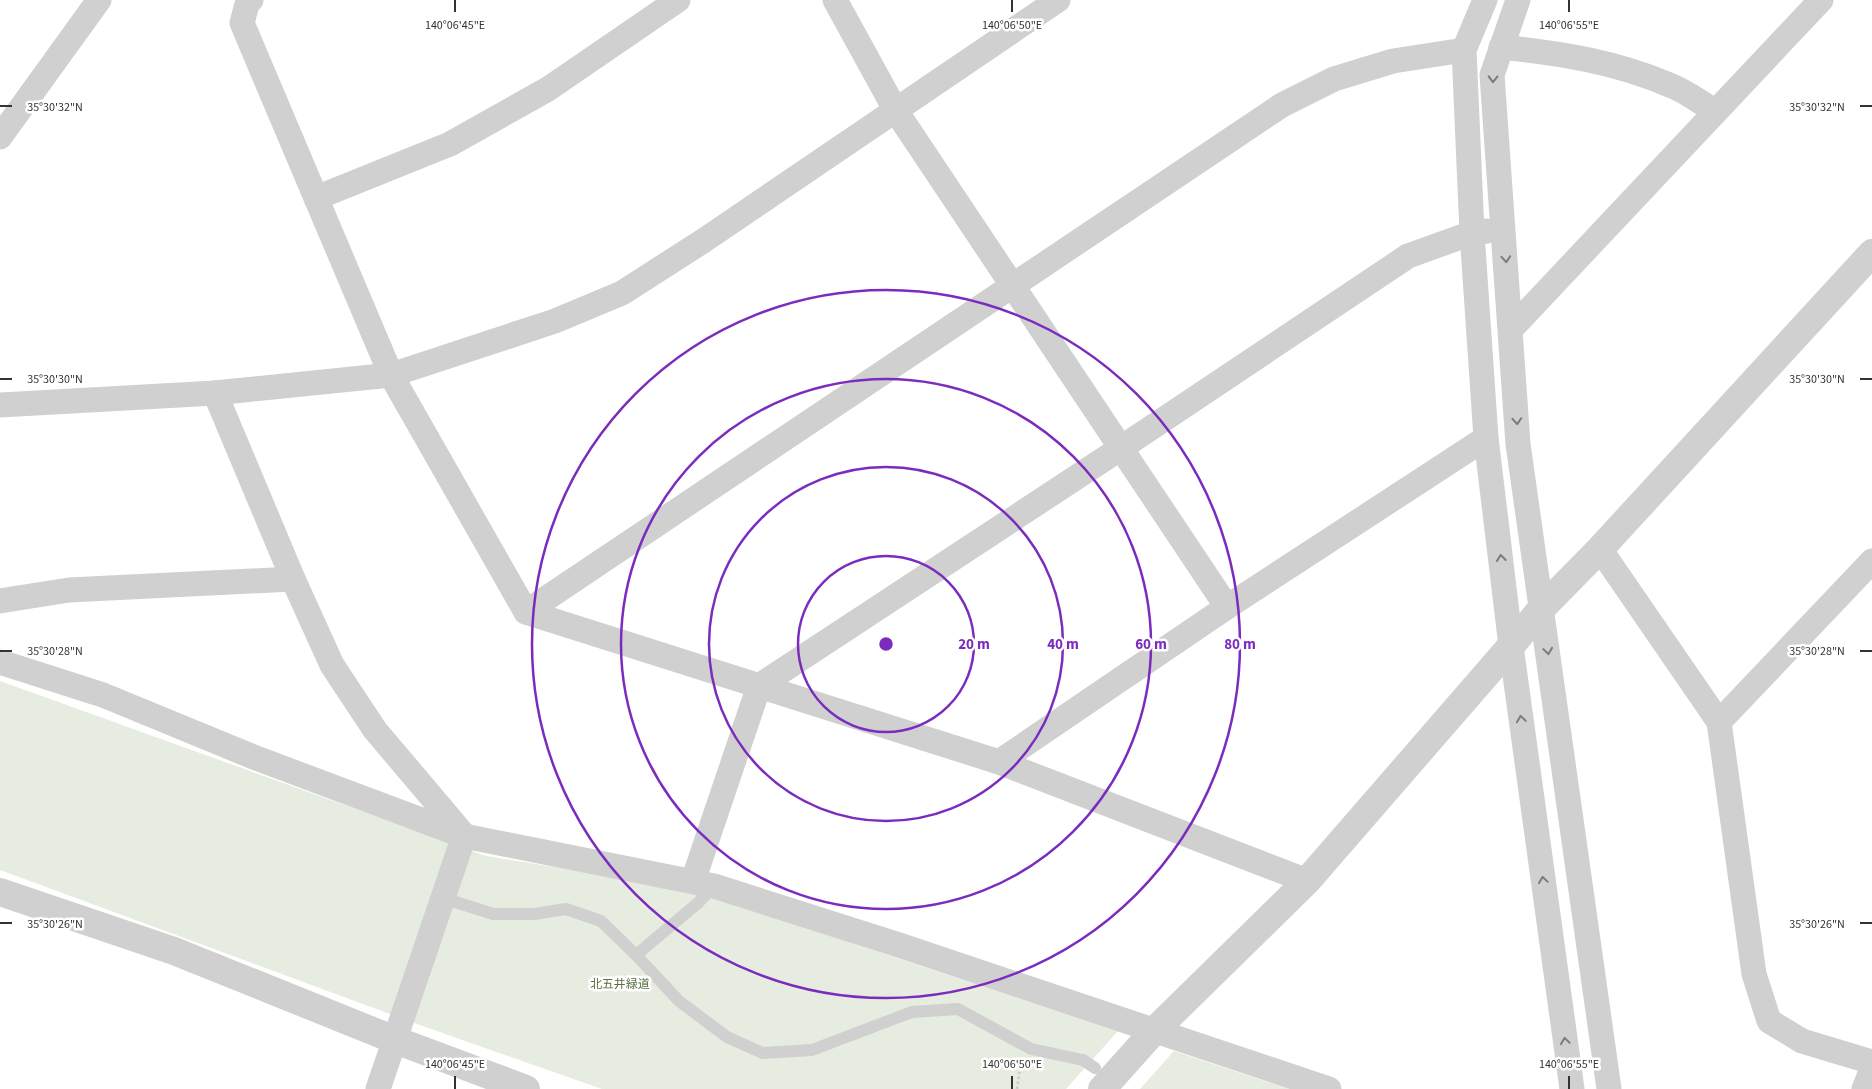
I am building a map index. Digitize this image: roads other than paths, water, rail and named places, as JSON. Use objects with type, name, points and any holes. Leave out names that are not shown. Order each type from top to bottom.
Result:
[{"type":"street","points":[[0,137],[99,0]]},
{"type":"street","points":[[252,0],[247,4],[242,23],[391,375],[526,612],[999,762],[1307,881]]},
{"type":"street","points":[[316,198],[450,144],[548,89],[678,0]]},
{"type":"street","points":[[835,0],[896,111],[1227,607]]},
{"type":"street","points":[[0,405],[214,393],[391,375],[555,321],[622,293],[703,241],[1058,0]]},
{"type":"street","points":[[1485,0],[1464,50],[1472,233],[1486,438],[1511,646],[1572,1089]]},
{"type":"street","points":[[1518,0],[1492,75],[1518,444],[1609,1089]]},
{"type":"street","points":[[1511,329],[1821,0]]},
{"type":"street","points":[[1501,47],[1562,54],[1611,64],[1674,86],[1715,111]]},
{"type":"street","points":[[526,612],[1282,105],[1334,79],[1393,62],[1464,50]]},
{"type":"street","points":[[704,884],[759,686],[1121,448],[1408,256],[1472,233],[1504,229]]},
{"type":"street","points":[[1098,1078],[1154,1031],[1307,881],[1541,609],[1600,549],[1872,253]]},
{"type":"street","points":[[214,393],[293,579],[332,665],[375,730],[464,836]]},
{"type":"street","points":[[999,762],[1227,607],[1486,438]]},
{"type":"street","points":[[1600,549],[1719,722],[1754,974],[1769,1021],[1802,1041],[1872,1062]]},
{"type":"street","points":[[1719,722],[1871,566]]},
{"type":"street","points":[[0,601],[69,590],[293,579]]},
{"type":"street","points":[[0,662],[104,695],[256,758],[464,836],[704,884],[899,945],[1329,1089]]},
{"type":"street","points":[[378,1089],[464,836]]},
{"type":"street","points":[[0,892],[174,951],[395,1040],[526,1089]]},
{"type":"street","points":[[1864,1089],[1872,1069]]},
{"type":"lane","points":[[636,955],[698,903],[704,884]]},
{"type":"lane","points":[[443,898],[493,914],[534,914],[566,909],[601,921],[679,1001],[727,1037],[763,1052],[812,1050],[912,1012],[958,1009],[1030,1049],[1083,1060],[1098,1078]]},
{"type":"park label","name":"北五井緑道","points":[[620,984]]}]
